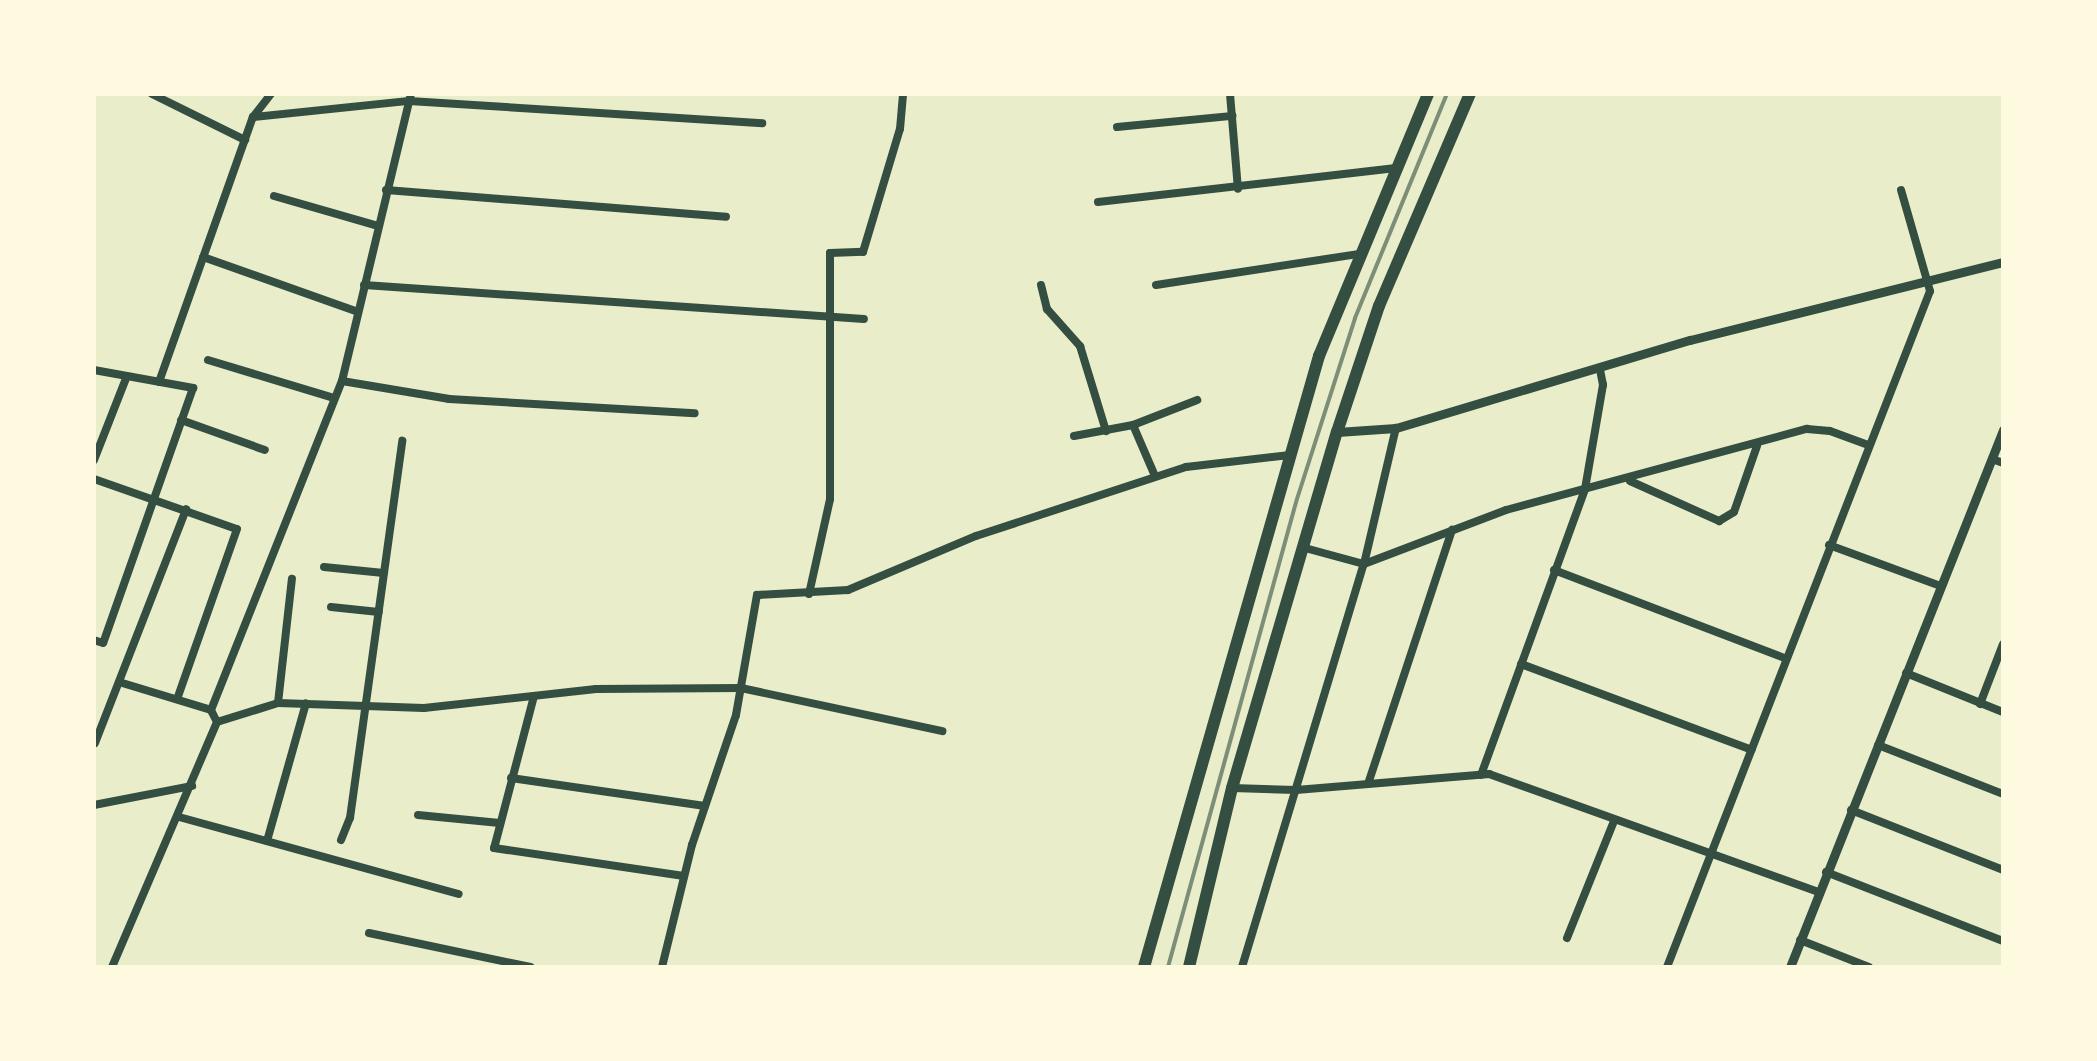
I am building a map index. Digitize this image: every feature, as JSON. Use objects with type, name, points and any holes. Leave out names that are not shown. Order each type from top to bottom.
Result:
[{"type":"main road","points":[[1144,967],[1319,356],[1358,254],[1428,94]]},
{"type":"main road","points":[[1189,967],[1232,788],[1337,432],[1379,306],[1470,94]]},
{"type":"street","points":[[152,94],[245,140]]},
{"type":"street","points":[[168,102],[174,94]]},
{"type":"street","points":[[159,382],[253,117],[271,94]]},
{"type":"street","points":[[809,594],[830,499],[830,253],[863,252],[900,129],[903,94]]},
{"type":"street","points":[[1230,94],[1238,189]]},
{"type":"street","points":[[253,117],[410,98],[762,123]]},
{"type":"street","points":[[211,710],[342,381],[410,98]]},
{"type":"street","points":[[1117,127],[1232,116]]},
{"type":"street","points":[[1098,202],[1238,189],[1396,168]]},
{"type":"street","points":[[386,190],[726,217]]},
{"type":"street","points":[[1667,967],[1712,858],[1785,658],[1930,291],[1901,190]]},
{"type":"street","points":[[274,196],[378,226]]},
{"type":"street","points":[[1156,285],[1358,254]]},
{"type":"street","points":[[203,257],[358,312]]},
{"type":"street","points":[[1337,432],[1396,428],[1690,340],[2003,262]]},
{"type":"street","points":[[364,285],[864,319]]},
{"type":"street","points":[[1041,285],[1047,309],[1080,346],[1106,431]]},
{"type":"street","points":[[208,360],[334,398]]},
{"type":"street","points":[[1481,775],[1585,489],[1603,385],[1600,369]]},
{"type":"street","points":[[94,370],[193,388],[103,643],[94,640]]},
{"type":"street","points":[[94,460],[127,376]]},
{"type":"street","points":[[342,381],[449,399],[695,413]]},
{"type":"street","points":[[1074,436],[1133,425],[1197,400]]},
{"type":"street","points":[[181,420],[265,450]]},
{"type":"street","points":[[1133,425],[1155,476]]},
{"type":"street","points":[[1242,967],[1364,564],[1396,428]]},
{"type":"street","points":[[1305,548],[1364,564],[1452,530],[1585,489],[1629,481],[1818,428],[1868,445]]},
{"type":"street","points":[[1790,967],[1938,585],[2003,430]]},
{"type":"street","points":[[341,840],[350,818],[402,441]]},
{"type":"street","points":[[1629,481],[1711,520],[1725,519],[1734,512],[1757,446]]},
{"type":"street","points":[[662,967],[684,876],[741,688],[757,595],[809,594],[868,584],[958,542],[1155,476],[1186,467],[1290,455]]},
{"type":"street","points":[[1992,459],[2003,463]]},
{"type":"street","points":[[94,479],[230,522],[237,532],[177,699]]},
{"type":"street","points":[[95,743],[186,509]]},
{"type":"street","points":[[1368,784],[1452,530]]},
{"type":"street","points":[[1829,545],[1938,585]]},
{"type":"street","points":[[324,567],[384,573]]},
{"type":"street","points":[[1554,570],[1785,658]]},
{"type":"street","points":[[278,703],[292,579]]},
{"type":"street","points":[[331,607],[379,612]]},
{"type":"street","points":[[1980,704],[2003,644]]},
{"type":"street","points":[[1521,664],[1752,750]]},
{"type":"street","points":[[1906,673],[2003,712]]},
{"type":"street","points":[[112,967],[179,817],[217,722],[211,710],[119,682]]},
{"type":"street","points":[[217,722],[278,703],[424,708],[596,689],[741,688],[942,731]]},
{"type":"street","points":[[534,696],[494,848],[684,876]]},
{"type":"street","points":[[267,841],[306,703]]},
{"type":"street","points":[[1878,745],[2003,794]]},
{"type":"street","points":[[1232,788],[1296,790],[1481,775],[1712,858],[1819,892]]},
{"type":"street","points":[[511,778],[705,806]]},
{"type":"street","points":[[94,805],[192,786]]},
{"type":"street","points":[[1851,810],[2003,870]]},
{"type":"street","points":[[418,815],[500,823]]},
{"type":"street","points":[[179,817],[459,894]]},
{"type":"street","points":[[1567,938],[1614,821]]},
{"type":"street","points":[[1826,872],[2003,941]]},
{"type":"street","points":[[369,933],[530,967]]},
{"type":"street","points":[[1800,940],[1869,967]]},
{"type":"railway","points":[[1168,967],[1297,499],[1355,318],[1447,94]]}]
